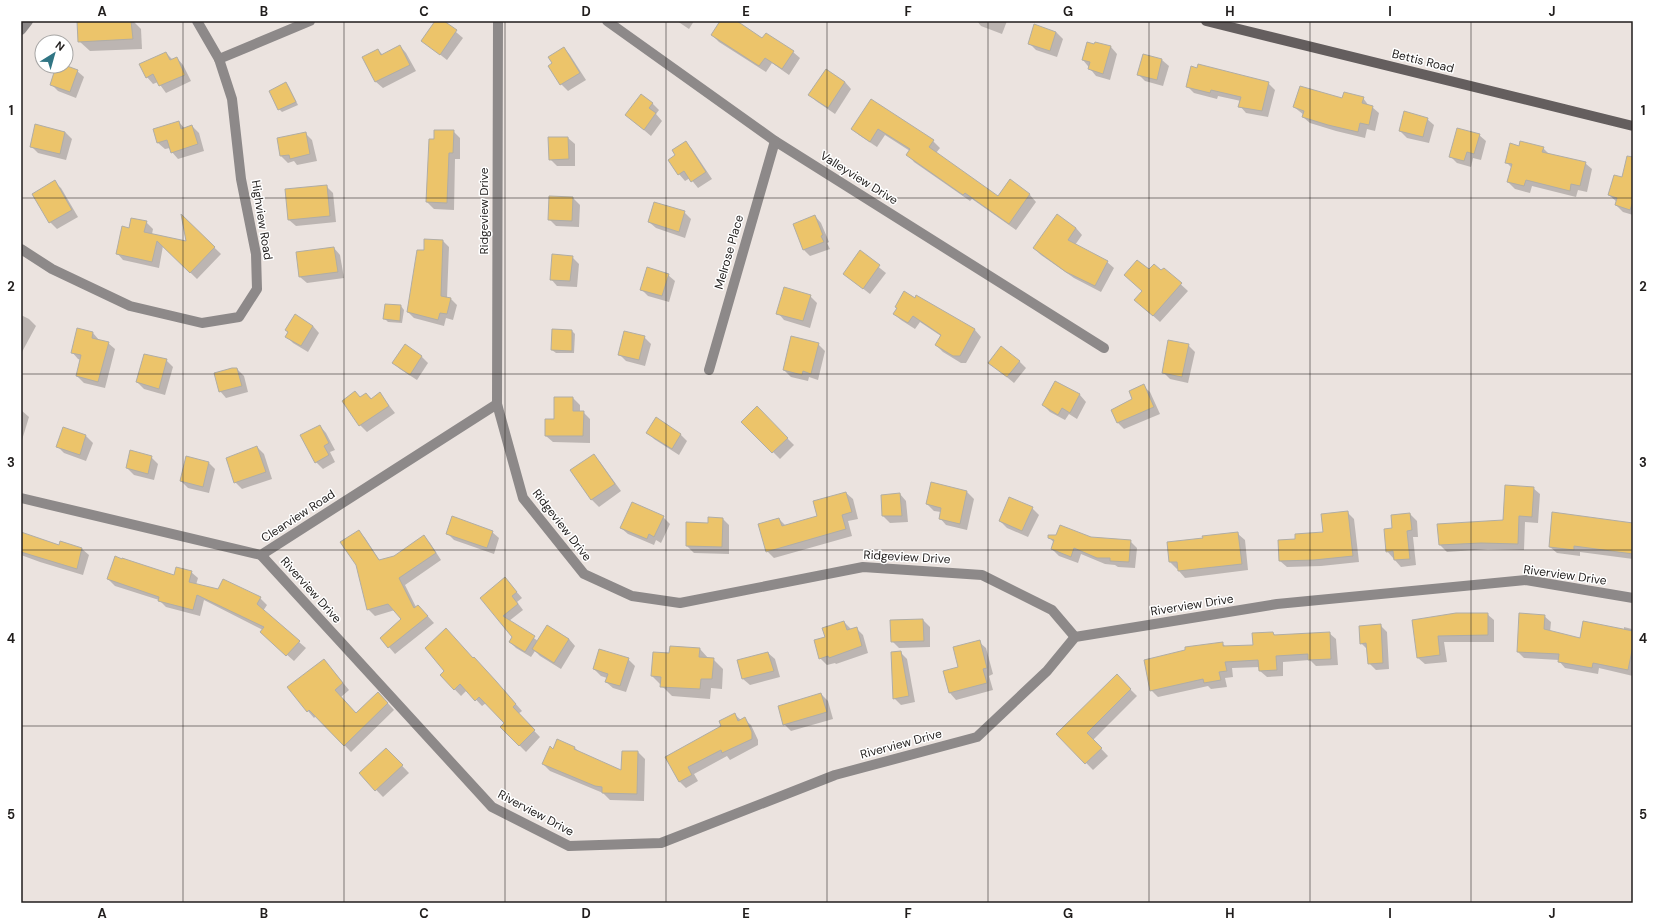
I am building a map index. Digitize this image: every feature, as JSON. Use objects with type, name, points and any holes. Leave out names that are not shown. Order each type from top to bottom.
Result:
[{"type":"street","points":[[21,30],[28,21]]},
{"type":"street","name":"Highview Road","points":[[21,249],[52,269],[130,306],[202,323],[239,317],[257,289],[256,254],[241,179],[232,99],[219,59],[197,21]]},
{"type":"street","points":[[219,59],[310,21]]},
{"type":"street","name":"Ridgeview Drive","points":[[498,21],[497,404],[523,498],[584,574],[632,596],[680,603],[863,567],[982,575],[1052,610],[1075,637]]},
{"type":"street","name":"Valleyview Drive","points":[[607,21],[775,141],[1104,348]]},
{"type":"street","name":"Bettis Road","points":[[1206,21],[1633,126]]},
{"type":"street","name":"Melrose Place","points":[[709,370],[775,141]]},
{"type":"street","name":"Clearview Road","points":[[21,498],[262,555],[497,404]]},
{"type":"street","name":"Riverview Drive","points":[[262,555],[492,807],[568,846],[661,844],[835,775],[977,737],[1047,671],[1075,637],[1277,604],[1526,580],[1633,598]]},
{"type":"building","points":[[77,21],[131,21],[133,39],[78,42]]},
{"type":"building","points":[[435,21],[444,21],[457,30],[440,55],[421,41]]},
{"type":"building","points":[[720,21],[737,21],[762,38],[766,33],[794,51],[782,69],[765,58],[759,66],[711,35]]},
{"type":"building","points":[[1034,24],[1056,32],[1050,51],[1028,44]]},
{"type":"building","points":[[1087,42],[1094,44],[1095,42],[1111,46],[1103,74],[1088,69],[1090,62],[1082,60]]},
{"type":"building","points":[[400,45],[410,65],[375,82],[362,57],[378,49],[381,55]]},
{"type":"building","points":[[564,47],[580,73],[560,85],[548,66],[552,63],[548,57]]},
{"type":"building","points":[[166,52],[170,60],[177,57],[185,75],[159,86],[153,74],[146,78],[139,64]]},
{"type":"building","points":[[1143,54],[1162,59],[1157,80],[1137,75]]},
{"type":"building","points":[[1198,64],[1269,82],[1262,111],[1238,107],[1241,97],[1211,90],[1210,93],[1186,87],[1191,66],[1197,68]]},
{"type":"building","points":[[74,69],[78,70],[70,92],[50,85],[53,74],[74,74]]},
{"type":"building","points":[[826,69],[845,82],[828,108],[808,95]]},
{"type":"building","points":[[286,82],[296,102],[278,110],[269,91]]},
{"type":"building","points":[[1300,86],[1342,98],[1344,92],[1364,97],[1362,103],[1373,106],[1369,125],[1360,123],[1358,132],[1302,117],[1304,111],[1293,107]]},
{"type":"building","points":[[641,94],[653,103],[649,108],[656,113],[644,130],[625,115]]},
{"type":"building","points":[[871,99],[934,140],[929,147],[998,196],[1010,179],[1030,194],[1009,224],[965,193],[963,195],[906,155],[910,149],[878,129],[870,142],[851,129]]},
{"type":"building","points":[[1404,111],[1428,118],[1423,137],[1399,131]]},
{"type":"building","points":[[179,121],[181,129],[192,125],[198,144],[171,153],[167,140],[157,143],[153,129]]},
{"type":"building","points":[[35,124],[65,132],[60,154],[30,147]]},
{"type":"building","points":[[1457,128],[1480,134],[1474,154],[1467,152],[1464,161],[1449,157]]},
{"type":"building","points":[[434,130],[454,130],[453,153],[449,153],[447,203],[426,202],[429,139],[434,139]]},
{"type":"building","points":[[306,132],[310,154],[290,159],[289,155],[280,156],[277,138]]},
{"type":"building","points":[[548,137],[568,137],[569,159],[549,160]]},
{"type":"building","points":[[686,141],[706,172],[691,182],[684,171],[678,175],[668,160],[675,155],[672,150]]},
{"type":"building","points":[[1520,141],[1544,147],[1542,152],[1586,162],[1580,186],[1571,184],[1570,191],[1526,180],[1524,186],[1507,182],[1512,164],[1505,163],[1510,143],[1519,146]]},
{"type":"building","points":[[1627,156],[1633,157],[1633,202],[1630,210],[1615,205],[1617,198],[1608,195],[1614,175],[1622,177]]},
{"type":"building","points":[[55,180],[72,210],[49,223],[32,194]]},
{"type":"building","points":[[327,185],[330,216],[288,220],[285,189]]},
{"type":"building","points":[[549,196],[573,197],[572,221],[548,220]]},
{"type":"building","points":[[654,202],[685,211],[679,232],[648,222]]},
{"type":"building","points":[[181,214],[215,247],[190,273],[157,241],[152,262],[116,254],[122,226],[129,228],[131,218],[147,221],[144,232],[186,241]]},
{"type":"building","points":[[1057,214],[1076,228],[1068,240],[1108,261],[1095,286],[1066,272],[1033,248]]},
{"type":"building","points":[[815,215],[823,235],[821,236],[824,242],[803,250],[793,224]]},
{"type":"building","points":[[424,239],[443,240],[441,296],[451,298],[447,314],[440,313],[438,320],[407,312],[417,250],[424,250]]},
{"type":"building","points":[[334,247],[338,272],[299,277],[296,252]]},
{"type":"building","points":[[860,250],[880,265],[863,289],[843,274]]},
{"type":"building","points":[[552,254],[573,256],[570,281],[550,280]]},
{"type":"building","points":[[1137,260],[1149,269],[1154,264],[1161,270],[1164,268],[1182,283],[1153,316],[1134,300],[1142,291],[1124,275]]},
{"type":"building","points":[[647,267],[669,274],[662,296],[640,290]]},
{"type":"building","points":[[784,287],[811,295],[803,321],[776,314]]},
{"type":"building","points":[[904,291],[915,298],[916,295],[975,329],[960,356],[953,356],[935,345],[941,335],[913,316],[908,323],[893,314],[897,308],[895,307]]},
{"type":"building","points":[[385,304],[401,305],[400,321],[383,319]]},
{"type":"building","points":[[295,314],[313,326],[301,346],[285,337],[288,332],[285,330]]},
{"type":"building","points":[[77,328],[93,332],[92,338],[109,342],[98,382],[76,376],[81,355],[71,353]]},
{"type":"building","points":[[552,329],[572,330],[572,351],[551,350]]},
{"type":"building","points":[[624,331],[645,336],[639,360],[618,355]]},
{"type":"building","points":[[791,336],[819,343],[811,374],[803,371],[802,375],[783,370]]},
{"type":"building","points":[[1168,340],[1189,344],[1182,377],[1162,373]]},
{"type":"building","points":[[405,344],[422,356],[410,375],[392,363]]},
{"type":"building","points":[[1001,346],[1020,361],[1007,377],[988,363]]},
{"type":"building","points":[[144,354],[167,359],[159,389],[136,382]]},
{"type":"building","points":[[237,368],[242,386],[219,392],[214,373]]},
{"type":"building","points":[[1055,381],[1080,394],[1070,413],[1062,408],[1058,415],[1042,405]]},
{"type":"building","points":[[1144,384],[1154,407],[1117,423],[1111,410],[1132,399],[1129,391]]},
{"type":"building","points":[[355,391],[360,397],[366,393],[371,399],[380,392],[389,406],[359,426],[342,401]]},
{"type":"building","points":[[554,397],[573,397],[573,411],[584,411],[583,436],[545,436],[545,419],[554,419]]},
{"type":"building","points":[[757,406],[788,438],[772,453],[741,422]]},
{"type":"building","points":[[656,417],[681,434],[672,449],[646,433]]},
{"type":"building","points":[[320,425],[329,443],[324,446],[329,455],[315,463],[300,435]]},
{"type":"building","points":[[63,427],[86,435],[80,455],[56,447]]},
{"type":"building","points":[[257,446],[266,472],[234,483],[226,458]]},
{"type":"building","points":[[130,450],[152,456],[148,474],[126,468]]},
{"type":"building","points":[[594,454],[615,484],[591,500],[570,470]]},
{"type":"building","points":[[186,456],[209,462],[203,487],[180,481]]},
{"type":"building","points":[[931,482],[967,491],[960,524],[939,519],[941,508],[926,504]]},
{"type":"building","points":[[1505,485],[1534,487],[1532,517],[1519,516],[1518,544],[1481,543],[1439,545],[1437,524],[1503,520]]},
{"type":"building","points":[[846,492],[852,512],[842,515],[846,529],[766,552],[758,524],[779,518],[782,526],[817,516],[813,501]]},
{"type":"building","points":[[900,493],[902,516],[882,516],[881,495]]},
{"type":"building","points":[[1009,497],[1033,507],[1022,531],[999,521]]},
{"type":"building","points":[[632,502],[664,516],[654,537],[649,534],[647,539],[620,528]]},
{"type":"building","points":[[1348,511],[1353,556],[1314,560],[1279,561],[1278,540],[1295,539],[1295,534],[1323,532],[1321,514]]},
{"type":"building","points":[[1552,512],[1633,523],[1633,554],[1574,546],[1574,550],[1549,547]]},
{"type":"building","points":[[1410,513],[1412,530],[1407,531],[1410,559],[1394,560],[1393,551],[1386,552],[1384,529],[1392,528],[1391,515]]},
{"type":"building","points":[[452,516],[493,531],[487,548],[446,534]]},
{"type":"building","points":[[708,517],[723,518],[722,547],[686,546],[686,522],[708,523]]},
{"type":"building","points":[[1060,525],[1091,537],[1131,540],[1129,562],[1110,561],[1110,558],[1097,558],[1074,548],[1071,557],[1051,549],[1054,540],[1048,538],[1048,535],[1056,535]]},
{"type":"building","points":[[359,530],[379,560],[394,556],[424,535],[436,553],[399,578],[414,608],[418,605],[428,616],[388,648],[380,638],[401,619],[388,604],[367,610],[356,565],[340,542]]},
{"type":"building","points":[[21,532],[59,545],[60,541],[82,548],[77,569],[21,552]]},
{"type":"building","points":[[1238,532],[1242,564],[1178,571],[1177,562],[1169,562],[1167,542]]},
{"type":"building","points":[[115,556],[174,575],[176,567],[192,571],[189,582],[218,589],[223,579],[261,597],[257,604],[300,641],[286,656],[260,632],[264,627],[197,595],[193,610],[158,601],[159,597],[107,579]]},
{"type":"building","points":[[505,577],[517,592],[512,596],[518,604],[503,616],[535,636],[525,652],[509,642],[512,637],[480,598]]},
{"type":"building","points":[[1456,613],[1488,613],[1488,635],[1438,636],[1440,655],[1417,658],[1412,620]]},
{"type":"building","points":[[1519,613],[1545,615],[1544,629],[1580,638],[1583,621],[1633,631],[1633,646],[1628,670],[1593,663],[1592,668],[1558,662],[1559,654],[1517,652]]},
{"type":"building","points":[[923,619],[924,641],[891,642],[890,620]]},
{"type":"building","points":[[844,621],[847,630],[857,627],[862,646],[829,658],[828,656],[819,659],[814,640],[825,637],[822,628]]},
{"type":"building","points":[[1381,624],[1383,663],[1368,664],[1366,643],[1360,644],[1359,626]]},
{"type":"building","points":[[547,625],[569,639],[554,663],[532,649]]},
{"type":"building","points":[[446,628],[496,681],[516,704],[513,707],[535,730],[519,746],[500,727],[504,723],[479,697],[475,701],[460,684],[454,690],[440,675],[444,671],[425,648]]},
{"type":"building","points":[[1273,632],[1274,635],[1330,632],[1331,659],[1308,660],[1308,654],[1276,656],[1277,670],[1259,671],[1258,660],[1225,662],[1227,671],[1219,672],[1221,680],[1204,683],[1203,679],[1150,691],[1144,660],[1185,650],[1185,647],[1223,642],[1223,646],[1253,645],[1252,633]]},
{"type":"building","points":[[980,640],[987,668],[983,669],[987,683],[949,693],[943,671],[958,667],[953,647]]},
{"type":"building","points":[[670,646],[700,648],[699,657],[714,658],[712,679],[701,679],[700,689],[660,687],[661,677],[651,676],[653,652],[669,653]]},
{"type":"building","points":[[599,649],[629,658],[620,686],[605,682],[608,674],[593,669]]},
{"type":"building","points":[[901,651],[909,696],[893,699],[891,652]]},
{"type":"building","points":[[768,652],[774,671],[742,679],[737,660]]},
{"type":"building","points":[[324,659],[343,683],[335,690],[356,713],[378,692],[388,703],[344,746],[309,710],[307,712],[287,687]]},
{"type":"building","points":[[1117,674],[1131,689],[1087,733],[1102,748],[1085,764],[1056,734]]},
{"type":"building","points":[[821,693],[827,712],[783,725],[778,706]]},
{"type":"building","points":[[735,713],[738,721],[745,717],[752,732],[752,739],[722,753],[721,750],[688,767],[692,775],[679,782],[665,757],[721,726],[719,721]]},
{"type":"building","points":[[557,739],[575,747],[574,749],[621,770],[622,751],[638,751],[637,794],[602,793],[602,787],[595,786],[542,764],[550,746],[553,749]]},
{"type":"building","points":[[386,748],[403,765],[375,791],[359,773]]}]
